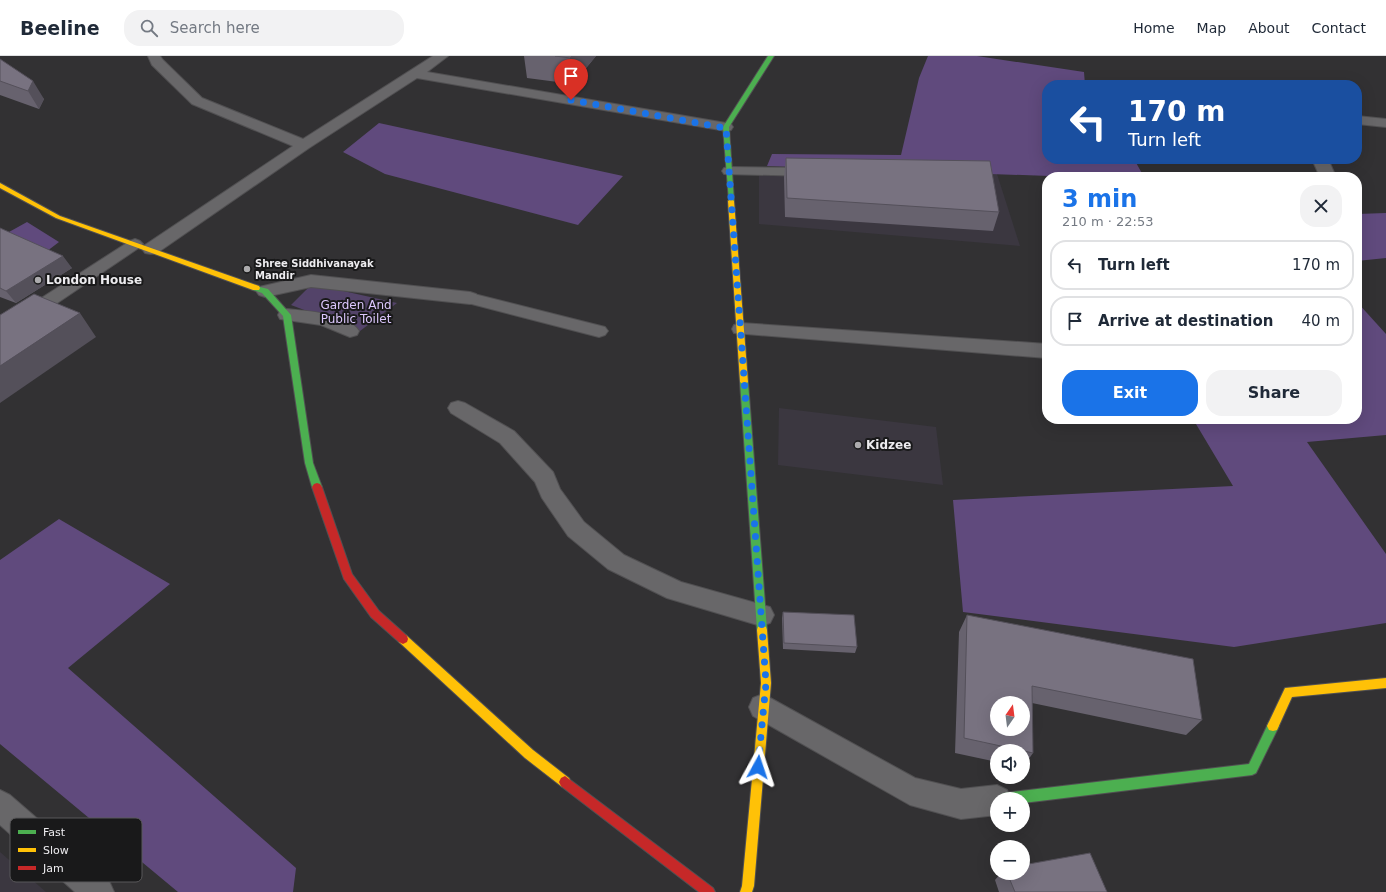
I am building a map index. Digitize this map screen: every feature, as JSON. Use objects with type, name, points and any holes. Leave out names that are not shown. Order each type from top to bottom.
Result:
[{"type":"street","points":[[154,56],[157,62],[197,101],[304,145]]},
{"type":"street","points":[[151,249],[304,145],[442,56]]},
{"type":"street","points":[[746,892],[748,886],[766,683],[726,128],[771,56]]},
{"type":"street","points":[[416,74],[726,128]]},
{"type":"street","points":[[1362,121],[1386,123]]},
{"type":"street","points":[[0,185],[58,217],[265,291],[287,315],[309,463],[348,576],[375,614],[529,754],[709,892]]},
{"type":"street","points":[[265,291],[311,281],[470,298]]},
{"type":"street","points":[[287,315],[325,320],[350,331]]},
{"type":"street","points":[[741,329],[1042,351]]},
{"type":"street","points":[[458,408],[507,437],[545,478],[550,492],[576,529],[616,562],[676,592],[761,615]]},
{"type":"street","points":[[1030,796],[1252,769],[1289,692],[1386,683]]},
{"type":"street","points":[[763,707],[910,791],[961,804],[990,801]]},
{"type":"street","points":[[0,805],[15,818]]},
{"type":"street","points":[[87,882],[98,892]]},
{"type":"lane","points":[[729,171],[825,172]]},
{"type":"lane","points":[[35,310],[135,244]]},
{"type":"lane","points":[[470,298],[599,331]]},
{"type":"shaded area","points":[[928,56],[977,56],[1084,72],[1085,80],[1042,80],[1042,164],[1137,164],[1141,172],[1042,172],[1042,176],[767,166],[772,154],[901,155],[919,78]]},
{"type":"shaded area","points":[[379,123],[623,176],[578,225],[385,174],[343,152]]},
{"type":"shaded area","points":[[759,172],[997,174],[1020,246],[759,224]]},
{"type":"shaded area","points":[[1386,213],[1386,258],[1362,260],[1362,214]]},
{"type":"shaded area","points":[[27,222],[59,242],[0,287],[0,237]]},
{"type":"shaded area","points":[[1362,308],[1386,334],[1386,435],[1307,442],[1386,554],[1386,623],[1234,647],[963,612],[953,500],[1233,486],[1196,424],[1362,424]]},
{"type":"shaded area","name":"Kidzee","points":[[779,408],[936,427],[943,485],[778,465]]},
{"type":"shaded area","points":[[59,519],[170,584],[68,668],[296,868],[293,892],[178,892],[142,862],[142,818],[89,818],[0,744],[0,560]]},
{"type":"shaded area","points":[[0,852],[10,861],[10,882],[34,882],[46,892],[0,892]]},
{"type":"green space","name":"Garden And Public Toilet","points":[[312,284],[397,303],[360,331],[291,305]]},
{"type":"building","points":[[555,56],[572,56],[570,58]]},
{"type":"building","points":[[0,59],[33,81],[28,91],[0,81]]},
{"type":"building","points":[[786,158],[990,161],[999,212],[787,198]]},
{"type":"building","points":[[0,228],[63,256],[6,291],[0,288]]},
{"type":"building","points":[[34,294],[80,313],[0,366],[0,315]]},
{"type":"building","points":[[783,612],[854,615],[857,647],[784,643]]},
{"type":"building","points":[[967,615],[1193,659],[1202,720],[1032,686],[1033,753],[1030,752],[1030,744],[992,744],[964,738]]},
{"type":"building","points":[[1090,853],[1107,892],[1015,892],[1010,880],[1030,880],[1030,864]]},
{"type":"traffic: fast","points":[[731,201],[726,127],[771,56]]},
{"type":"traffic: fast","points":[[256,288],[265,291],[287,315],[309,463],[317,487]]},
{"type":"traffic: fast","points":[[744,382],[762,630]]},
{"type":"traffic: fast","points":[[1030,796],[1252,769],[1273,726]]},
{"type":"traffic: slow","points":[[0,185],[58,217],[256,288]]},
{"type":"traffic: slow","points":[[731,201],[744,382]]},
{"type":"traffic: slow","points":[[746,892],[748,886],[766,683],[762,630]]},
{"type":"traffic: slow","points":[[403,639],[529,754],[565,782]]},
{"type":"traffic: slow","points":[[1273,726],[1289,692],[1386,683]]},
{"type":"traffic: jam","points":[[317,487],[348,576],[375,614],[403,639]]},
{"type":"traffic: jam","points":[[565,782],[709,892]]},
{"type":"place","name":"Shree Siddhivanayak Mandir","points":[[247,269]]},
{"type":"place","name":"London House","points":[[38,280]]},
{"type":"place","name":"Kidzee","points":[[858,445]]},
{"type":"route","points":[[571,100],[726,128],[766,683],[758,767]]}]
